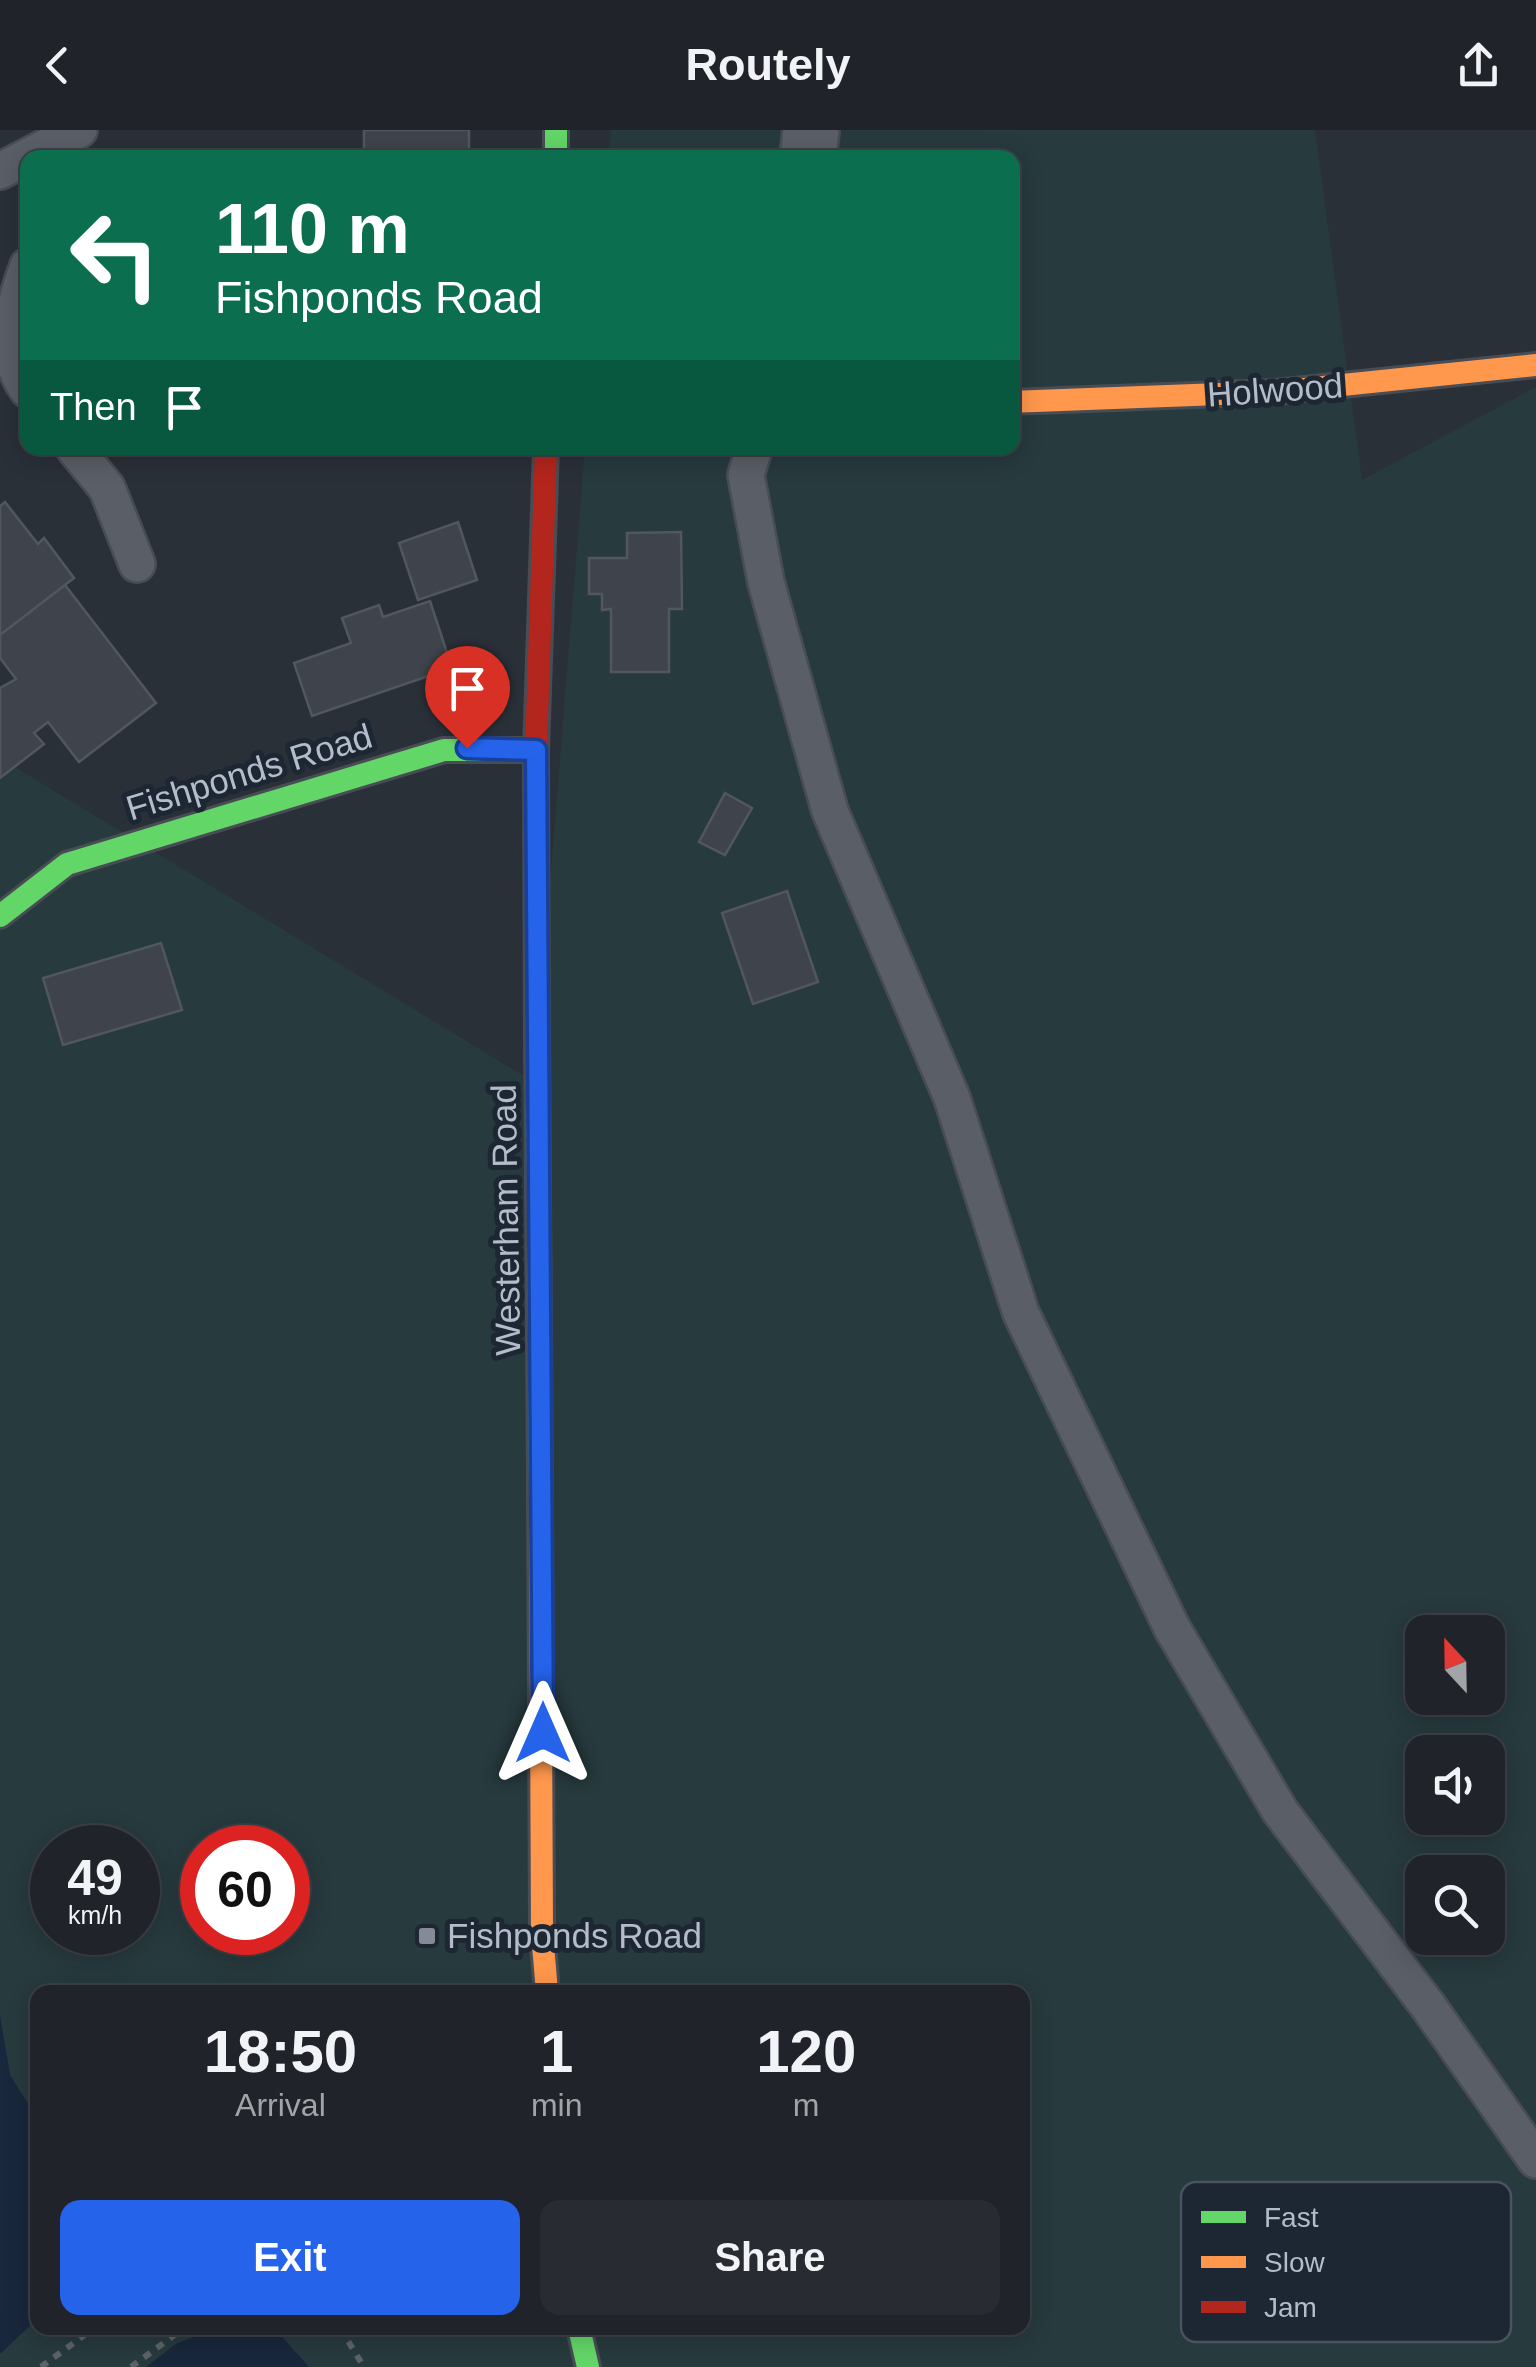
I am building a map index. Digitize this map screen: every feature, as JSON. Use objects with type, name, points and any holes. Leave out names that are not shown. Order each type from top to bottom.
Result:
[{"type":"main road","name":"Holwood","points":[[1020,402],[1108,402],[1403,382],[1536,365]]},
{"type":"main road","name":"Westerham Road","points":[[546,455],[536,750],[542,1933],[546,1985]]},
{"type":"main road","name":"Fishponds Road","points":[[0,916],[67,864],[396,762],[444,750],[536,750]]},
{"type":"main road","points":[[581,2335],[588,2367]]},
{"type":"lane","points":[[40,150],[79,130]]},
{"type":"lane","points":[[20,288],[13,307],[16,376],[20,381]]},
{"type":"lane","points":[[80,455],[107,488],[136,564]]},
{"type":"lane","points":[[752,455],[746,475],[766,582],[830,811],[952,1098],[1021,1313],[1172,1628],[1280,1810],[1428,2006],[1536,2160]]},
{"type":"path","points":[[41,2367],[84,2335]]},
{"type":"path","points":[[131,2367],[174,2335]]},
{"type":"path","points":[[344,2335],[364,2367]]},
{"type":"green space","points":[[611,130],[1315,130],[1362,480],[1536,387],[1536,2367],[309,2367],[280,2335],[1030,2335],[1030,1985],[30,1985],[30,2107],[10,2075],[0,2016],[0,758],[534,1082],[584,455],[1020,455],[1020,150],[610,150]]},
{"type":"green space","points":[[30,2326],[30,2335],[198,2335],[176,2344],[146,2367],[0,2367],[0,2354]]},
{"type":"water","points":[[0,2016],[10,2075],[30,2107],[30,2326],[0,2354]]},
{"type":"water","points":[[198,2335],[280,2335],[309,2367],[146,2367],[176,2344]]},
{"type":"building","points":[[364,130],[469,130],[469,150],[364,150]]},
{"type":"building","points":[[5,502],[38,544],[44,538],[74,578],[0,635],[0,506]]},
{"type":"building","points":[[458,522],[477,580],[418,600],[399,543]]},
{"type":"building","points":[[681,532],[682,609],[669,609],[669,672],[611,672],[611,609],[602,610],[602,594],[589,594],[589,558],[627,558],[627,533]]},
{"type":"building","points":[[65,585],[156,703],[79,762],[48,722],[34,733],[44,744],[0,778],[0,688],[16,679],[0,658],[0,635]]},
{"type":"building","points":[[430,601],[452,668],[312,716],[294,663],[351,643],[342,618],[379,605],[383,617]]},
{"type":"building","points":[[725,793],[752,808],[725,855],[699,842]]},
{"type":"building","points":[[787,891],[818,982],[753,1004],[722,913]]},
{"type":"building","points":[[161,943],[182,1010],[63,1045],[43,978]]},
{"type":"traffic: fast","points":[[556,130],[556,150]]},
{"type":"traffic: fast","points":[[0,916],[67,864],[444,750],[536,750]]},
{"type":"traffic: fast","points":[[537,1035],[540,1487]]},
{"type":"traffic: fast","points":[[581,2335],[588,2367]]},
{"type":"traffic: slow","points":[[1020,402],[1275,392],[1536,365]]},
{"type":"traffic: slow","points":[[540,1487],[542,1933],[546,1985]]},
{"type":"traffic: jam","points":[[537,1035],[536,750],[546,455]]},
{"type":"place","name":"Fishponds Road","points":[[427,1936]]},
{"type":"route","points":[[467,748],[536,750],[543,1733]]}]
